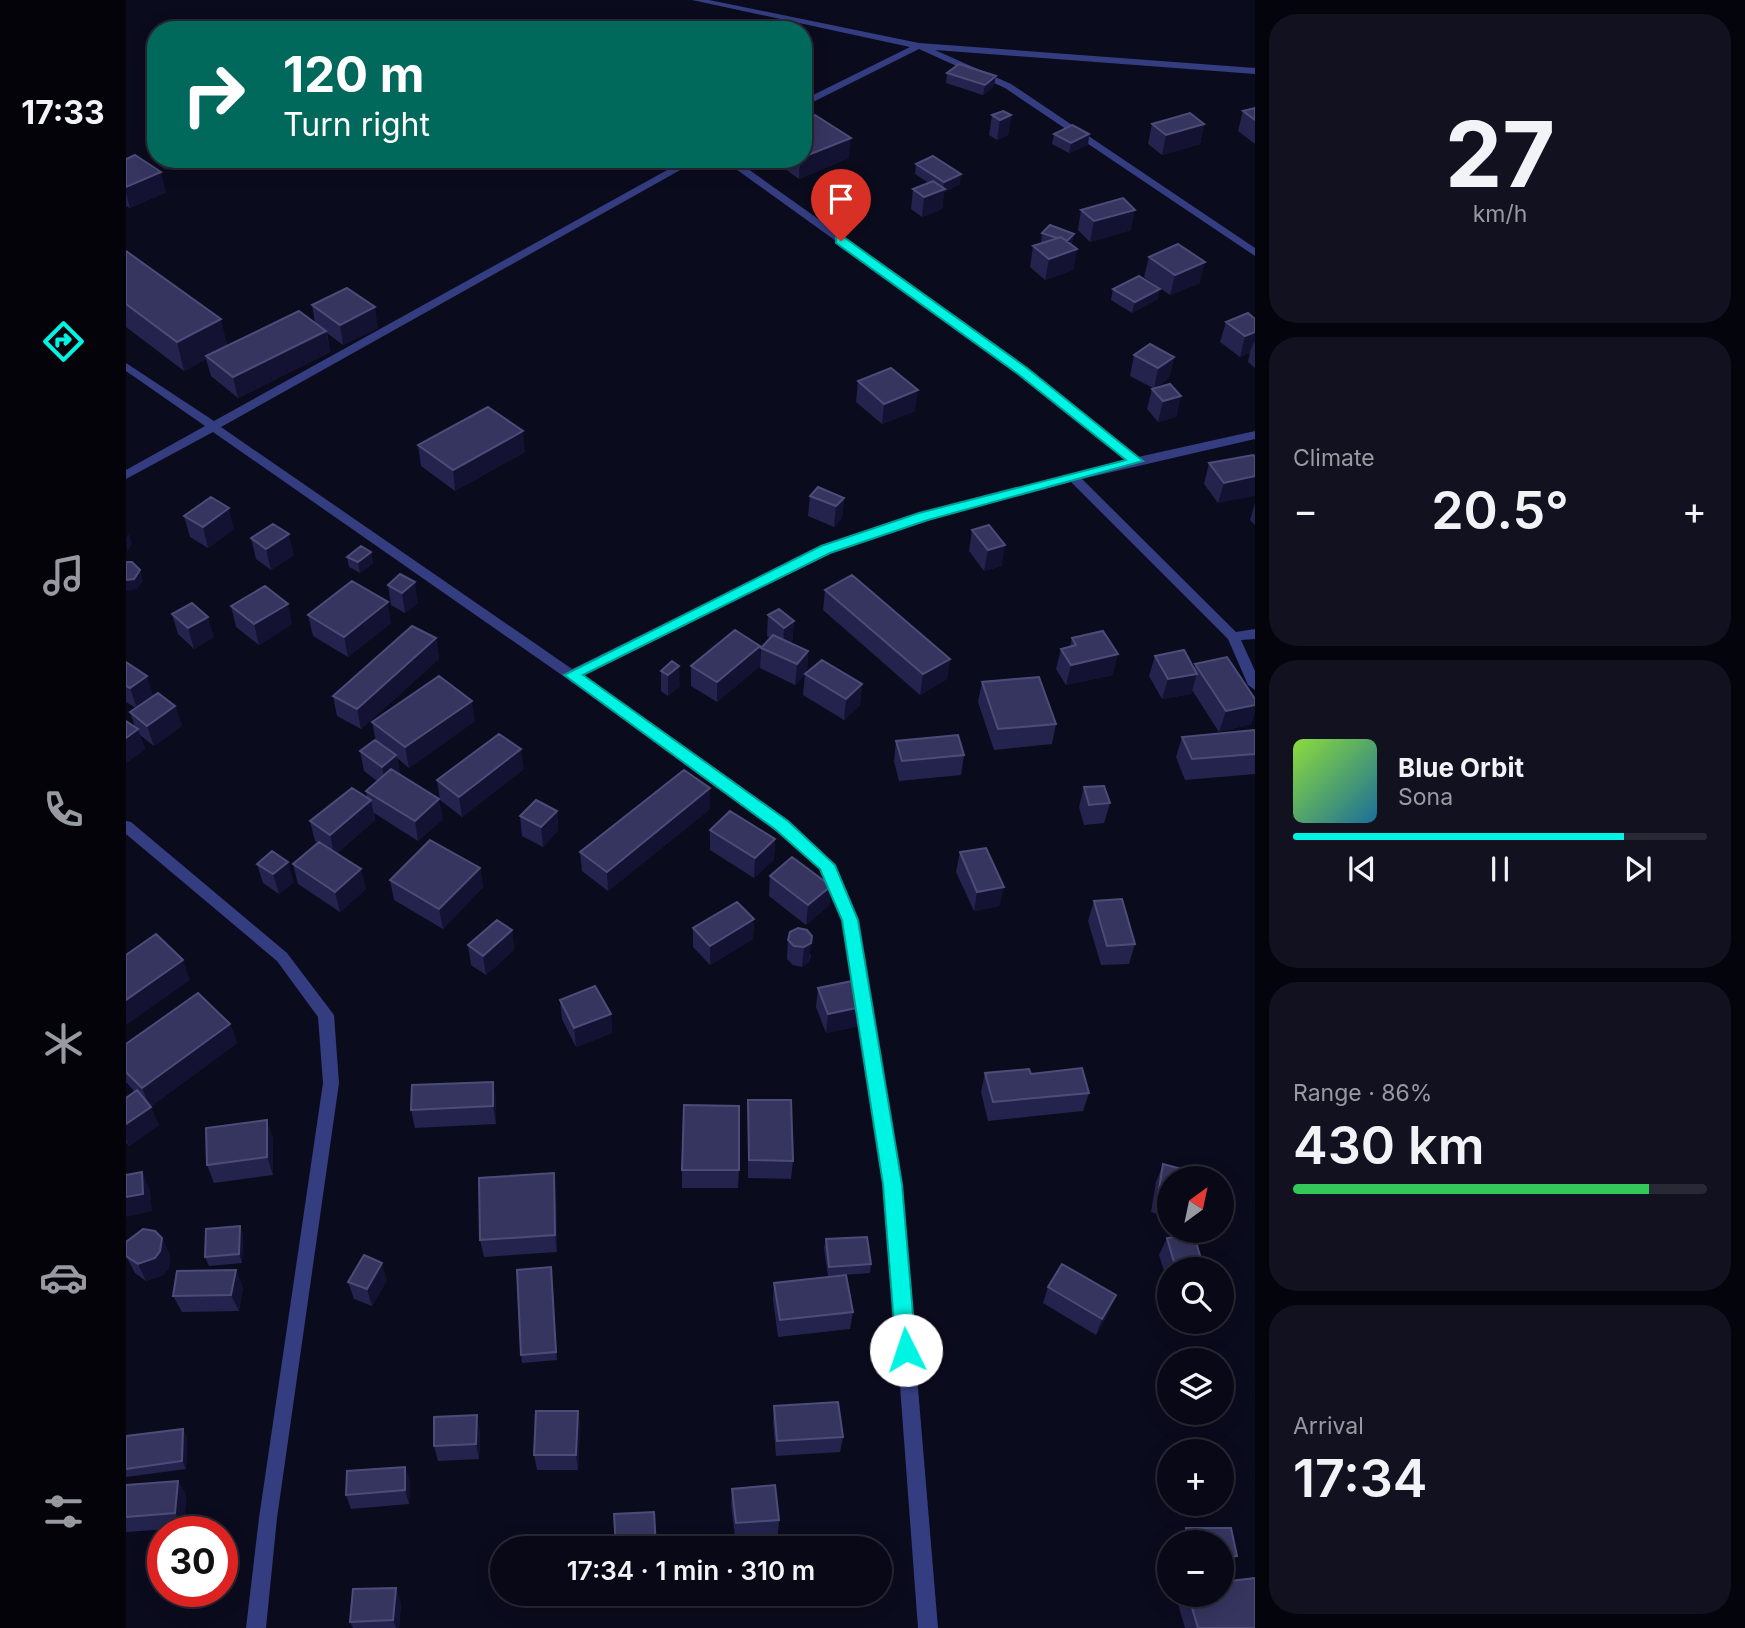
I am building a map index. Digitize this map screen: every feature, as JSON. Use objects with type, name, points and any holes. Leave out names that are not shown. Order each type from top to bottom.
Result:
[{"type":"street","points":[[696,0],[798,21]]},
{"type":"street","points":[[812,24],[919,46],[1255,71]]},
{"type":"street","points":[[812,100],[919,46]]},
{"type":"street","points":[[919,46],[1008,86],[1255,253]]},
{"type":"street","points":[[126,475],[211,425],[679,168]]},
{"type":"street","points":[[740,168],[986,344],[1077,412],[1136,461]]},
{"type":"street","points":[[126,366],[571,675],[782,826],[826,865],[850,920],[893,1184],[928,1628]]},
{"type":"street","points":[[571,675],[825,550],[924,517],[1136,461],[1255,435]]},
{"type":"street","points":[[1074,478],[1233,636],[1255,685]]},
{"type":"street","points":[[1233,636],[1255,634]]},
{"type":"street","points":[[126,826],[282,957],[326,1015],[331,1083],[268,1518],[256,1628]]},
{"type":"building","points":[[959,64],[996,76],[985,85],[947,73]]},
{"type":"building","points":[[1255,108],[1255,120],[1243,111]]},
{"type":"building","points":[[1003,111],[1011,115],[1000,120],[992,115]]},
{"type":"building","points":[[1190,113],[1204,124],[1166,135],[1152,124]]},
{"type":"building","points":[[815,115],[851,138],[812,153],[812,116]]},
{"type":"building","points":[[1072,125],[1089,134],[1071,143],[1054,134]]},
{"type":"building","points":[[135,155],[147,163],[147,168],[155,168],[161,172],[126,187],[126,159]]},
{"type":"building","points":[[933,156],[961,174],[944,182],[916,164]]},
{"type":"building","points":[[933,181],[945,189],[924,197],[913,189]]},
{"type":"building","points":[[1123,198],[1135,210],[1094,221],[1081,210]]},
{"type":"building","points":[[1050,225],[1074,234],[1067,241],[1042,233]]},
{"type":"building","points":[[1061,237],[1077,249],[1049,259],[1033,246]]},
{"type":"building","points":[[1178,244],[1205,262],[1175,275],[1149,257]]},
{"type":"building","points":[[126,251],[221,319],[177,342],[126,304]]},
{"type":"building","points":[[1139,276],[1160,289],[1135,302],[1113,289]]},
{"type":"building","points":[[347,288],[375,307],[340,325],[312,305]]},
{"type":"building","points":[[299,311],[326,331],[233,377],[206,356]]},
{"type":"building","points":[[1248,313],[1255,319],[1255,332],[1245,336],[1226,322]]},
{"type":"building","points":[[1150,344],[1174,357],[1158,368],[1134,355]]},
{"type":"building","points":[[891,368],[918,390],[884,404],[858,381]]},
{"type":"building","points":[[1170,384],[1181,396],[1163,401],[1152,389]]},
{"type":"building","points":[[488,407],[523,431],[453,470],[418,445]]},
{"type":"building","points":[[1253,455],[1255,476],[1224,483],[1209,463]]},
{"type":"building","points":[[818,487],[844,498],[836,506],[810,496]]},
{"type":"building","points":[[211,497],[229,508],[203,527],[184,516]]},
{"type":"building","points":[[273,524],[289,534],[266,549],[251,538]]},
{"type":"building","points":[[989,525],[1005,545],[988,550],[972,530]]},
{"type":"building","points":[[361,546],[371,552],[358,562],[347,557]]},
{"type":"building","points":[[126,562],[132,562],[140,570],[134,579],[126,580]]},
{"type":"building","points":[[400,574],[415,582],[402,593],[388,585]]},
{"type":"building","points":[[852,575],[950,659],[923,674],[825,590]]},
{"type":"building","points":[[352,581],[388,602],[344,637],[308,615]]},
{"type":"building","points":[[265,586],[288,604],[254,624],[231,606]]},
{"type":"building","points":[[192,603],[208,617],[188,628],[172,614]]},
{"type":"building","points":[[779,609],[794,621],[784,628],[768,615]]},
{"type":"building","points":[[412,626],[436,638],[357,709],[333,696]]},
{"type":"building","points":[[735,630],[760,646],[717,682],[691,666]]},
{"type":"building","points":[[1103,631],[1118,654],[1071,665],[1061,649],[1076,645],[1072,638]]},
{"type":"building","points":[[773,635],[808,651],[797,664],[761,648]]},
{"type":"building","points":[[1184,650],[1197,674],[1168,679],[1155,656]]},
{"type":"building","points":[[1227,657],[1255,699],[1255,705],[1226,711],[1195,664]]},
{"type":"building","points":[[822,660],[862,684],[846,699],[805,674]]},
{"type":"building","points":[[672,661],[679,666],[668,675],[661,671]]},
{"type":"building","points":[[126,662],[147,676],[130,688],[126,686]]},
{"type":"building","points":[[439,676],[472,701],[405,747],[372,722]]},
{"type":"building","points":[[1039,677],[1056,724],[998,729],[982,682]]},
{"type":"building","points":[[158,693],[175,706],[147,726],[130,712]]},
{"type":"building","points":[[126,721],[138,729],[126,738]]},
{"type":"building","points":[[1255,730],[1255,754],[1192,759],[1182,737]]},
{"type":"building","points":[[499,734],[521,749],[459,797],[437,780]]},
{"type":"building","points":[[958,735],[964,755],[902,761],[896,741]]},
{"type":"building","points":[[375,740],[396,755],[382,767],[360,751]]},
{"type":"building","points":[[391,769],[439,799],[415,821],[366,791]]},
{"type":"building","points":[[684,770],[710,788],[607,872],[580,852]]},
{"type":"building","points":[[1104,786],[1110,803],[1089,805],[1084,787]]},
{"type":"building","points":[[352,788],[371,800],[330,835],[310,821]]},
{"type":"building","points":[[536,800],[557,811],[541,827],[520,816]]},
{"type":"building","points":[[730,811],[775,839],[755,858],[710,830]]},
{"type":"building","points":[[430,840],[480,868],[439,909],[390,880]]},
{"type":"building","points":[[319,842],[361,869],[335,892],[293,864]]},
{"type":"building","points":[[986,848],[1004,887],[977,892],[960,852]]},
{"type":"building","points":[[272,851],[288,862],[273,874],[257,864]]},
{"type":"building","points":[[792,857],[831,886],[808,905],[770,876]]},
{"type":"building","points":[[1122,899],[1135,944],[1107,946],[1094,901]]},
{"type":"building","points":[[737,902],[754,919],[710,946],[693,928]]},
{"type":"building","points":[[497,920],[512,930],[483,956],[468,945]]},
{"type":"building","points":[[798,928],[807,930],[812,936],[811,943],[804,947],[794,946],[788,940],[790,932]]},
{"type":"building","points":[[156,934],[183,960],[126,1000],[126,955]]},
{"type":"building","points":[[852,981],[861,1007],[828,1014],[818,988]]},
{"type":"building","points":[[595,986],[611,1014],[574,1028],[560,1000]]},
{"type":"building","points":[[198,993],[230,1024],[142,1088],[126,1072],[126,1044]]},
{"type":"building","points":[[1082,1068],[1089,1093],[993,1102],[985,1073],[1029,1069],[1031,1074]]},
{"type":"building","points":[[493,1082],[493,1106],[411,1110],[412,1085]]},
{"type":"building","points":[[137,1090],[151,1107],[126,1124],[126,1098]]},
{"type":"building","points":[[748,1100],[791,1100],[793,1161],[749,1160]]},
{"type":"building","points":[[684,1105],[739,1106],[739,1170],[682,1170]]},
{"type":"building","points":[[267,1120],[267,1157],[207,1165],[206,1128]]},
{"type":"building","points":[[142,1172],[143,1194],[126,1197],[126,1175]]},
{"type":"building","points":[[554,1173],[555,1235],[480,1240],[479,1178]]},
{"type":"building","points":[[240,1226],[239,1254],[205,1257],[206,1229]]},
{"type":"building","points":[[143,1229],[155,1231],[162,1238],[160,1251],[155,1258],[138,1264],[126,1256],[126,1242]]},
{"type":"building","points":[[867,1237],[871,1264],[829,1267],[826,1239]]},
{"type":"building","points":[[1168,1243],[1196,1243],[1200,1257],[1173,1257]]},
{"type":"building","points":[[364,1255],[382,1263],[367,1289],[348,1282]]},
{"type":"building","points":[[1062,1264],[1116,1295],[1102,1319],[1048,1287]]},
{"type":"building","points":[[551,1267],[556,1352],[521,1355],[517,1270]]},
{"type":"building","points":[[236,1270],[231,1295],[173,1296],[177,1271]]},
{"type":"building","points":[[846,1275],[853,1312],[780,1320],[774,1283]]},
{"type":"building","points":[[838,1402],[843,1437],[777,1441],[774,1406]]},
{"type":"building","points":[[536,1411],[578,1411],[576,1455],[534,1455]]},
{"type":"building","points":[[477,1415],[476,1444],[434,1446],[434,1417]]},
{"type":"building","points":[[183,1429],[182,1461],[126,1469],[126,1436]]},
{"type":"building","points":[[405,1467],[405,1490],[346,1495],[347,1471]]},
{"type":"building","points":[[178,1481],[175,1513],[126,1517],[126,1485]]},
{"type":"building","points":[[775,1485],[779,1520],[736,1523],[732,1489]]},
{"type":"building","points":[[654,1512],[655,1536],[615,1536],[614,1514]]},
{"type":"building","points":[[1186,1528],[1231,1530],[1186,1530]]},
{"type":"building","points":[[1255,1578],[1255,1628],[1198,1628],[1192,1607],[1234,1607],[1234,1581]]},
{"type":"building","points":[[396,1588],[393,1620],[350,1622],[353,1589]]},
{"type":"route","points":[[841,241],[1023,371],[1136,461],[924,517],[825,550],[571,675],[782,826],[826,865],[850,920],[893,1184],[906,1350]]}]
